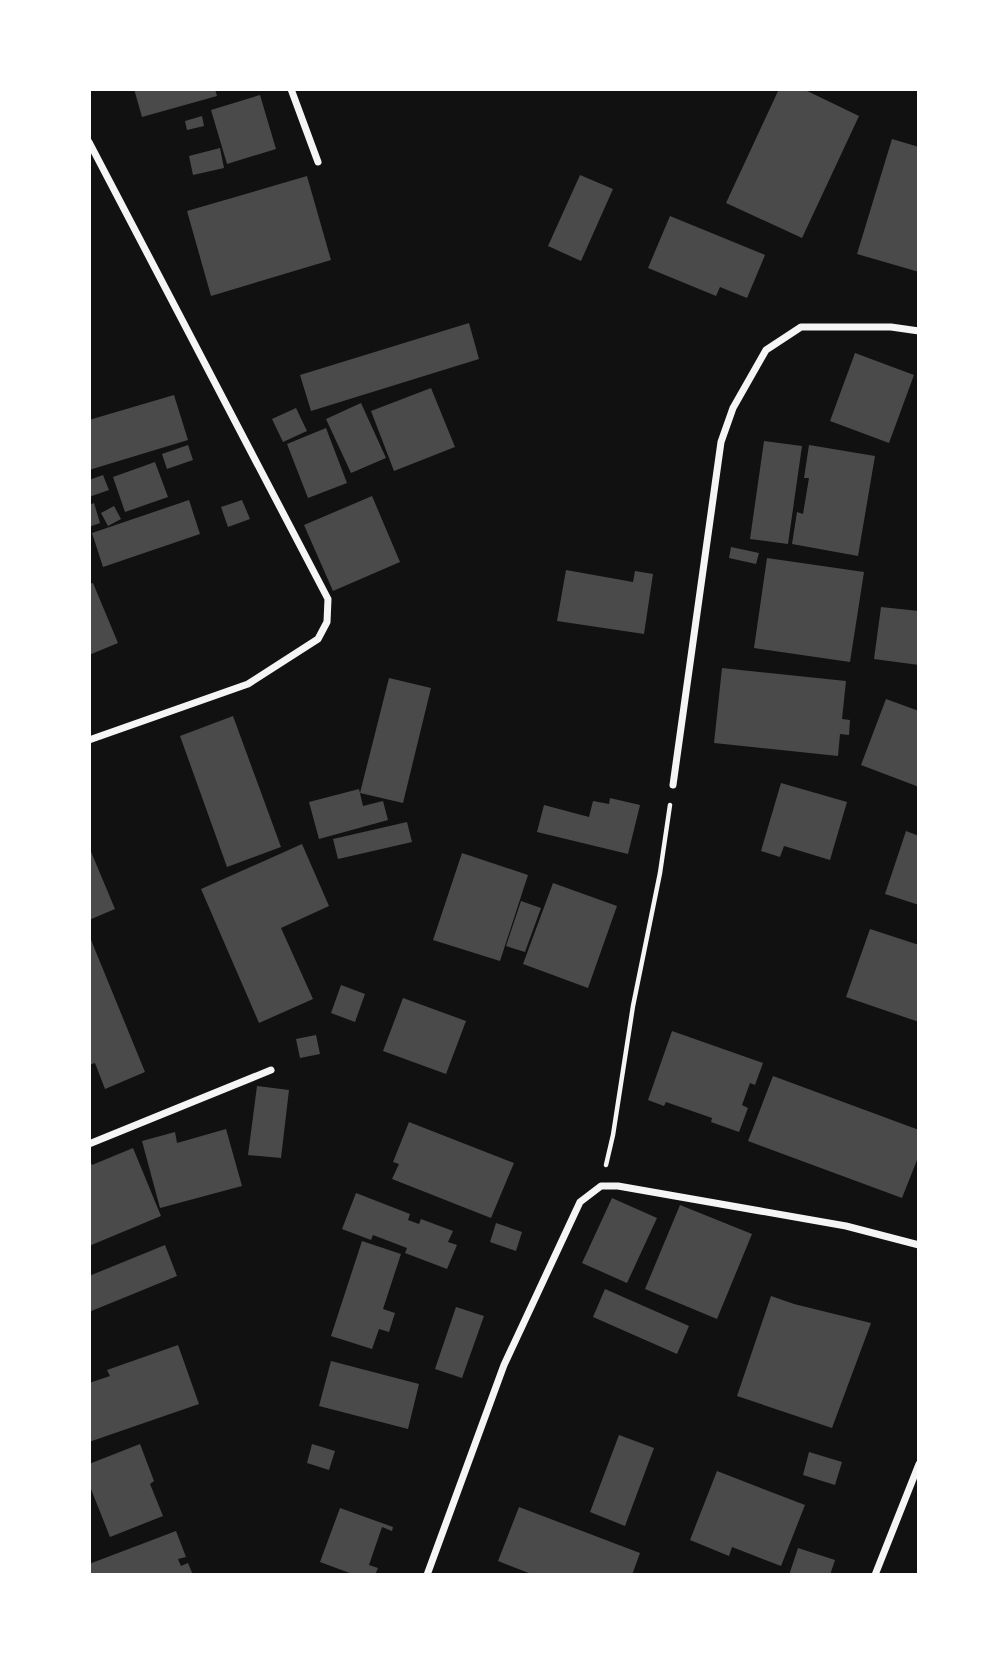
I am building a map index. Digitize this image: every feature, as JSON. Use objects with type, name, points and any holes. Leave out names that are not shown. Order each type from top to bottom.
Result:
[{"type":"street","points":[[292,89],[318,162]]},
{"type":"street","points":[[89,142],[328,599],[327,622],[318,639],[248,684],[89,740]]},
{"type":"street","points":[[673,785],[721,442],[733,408],[766,350],[801,327],[891,327],[919,331]]},
{"type":"street","points":[[89,1144],[271,1070]]},
{"type":"street","points":[[428,1575],[504,1365],[580,1202],[601,1186],[618,1185],[846,1226],[919,1245]]},
{"type":"street","points":[[875,1575],[919,1464]]},
{"type":"path","points":[[601,1186],[613,1135],[673,785]]},
{"type":"building","points":[[134,89],[215,89],[217,96],[142,117]]},
{"type":"building","points":[[779,89],[803,89],[859,116],[802,238],[726,203]]},
{"type":"building","points":[[260,95],[276,149],[227,164],[211,110]]},
{"type":"building","points":[[202,116],[204,126],[187,130],[185,121]]},
{"type":"building","points":[[892,139],[919,147],[919,272],[857,254]]},
{"type":"building","points":[[220,148],[224,168],[193,175],[189,156]]},
{"type":"building","points":[[580,175],[613,189],[581,261],[548,246]]},
{"type":"building","points":[[307,176],[331,260],[211,296],[187,211]]},
{"type":"building","points":[[670,216],[765,255],[747,298],[720,287],[716,296],[648,268]]},
{"type":"building","points":[[469,323],[479,359],[311,411],[300,375]]},
{"type":"building","points":[[855,353],[914,375],[889,443],[830,421]]},
{"type":"building","points":[[431,388],[455,447],[394,471],[371,411]]},
{"type":"building","points":[[174,395],[188,440],[89,470],[89,420]]},
{"type":"building","points":[[361,403],[386,458],[351,473],[326,419]]},
{"type":"building","points":[[296,408],[307,431],[283,442],[272,419]]},
{"type":"building","points":[[326,428],[347,483],[308,498],[287,444]]},
{"type":"building","points":[[764,441],[802,446],[788,544],[750,539]]},
{"type":"building","points":[[188,445],[193,460],[167,469],[162,454]]},
{"type":"building","points":[[809,445],[875,456],[858,556],[792,544],[797,512],[803,514],[809,478],[804,478]]},
{"type":"building","points":[[155,462],[168,497],[125,512],[113,477]]},
{"type":"building","points":[[103,475],[109,490],[89,497],[89,480]]},
{"type":"building","points":[[372,496],[400,562],[333,591],[304,525]]},
{"type":"building","points":[[189,500],[200,534],[103,567],[92,533]]},
{"type":"building","points":[[242,500],[250,519],[228,527],[221,507]]},
{"type":"building","points":[[94,503],[100,523],[89,527],[89,505]]},
{"type":"building","points":[[114,506],[121,519],[108,526],[101,513]]},
{"type":"building","points":[[731,547],[759,553],[756,564],[729,558]]},
{"type":"building","points":[[767,558],[864,572],[850,662],[754,648]]},
{"type":"building","points":[[566,570],[633,582],[635,571],[653,574],[644,634],[557,621]]},
{"type":"building","points":[[93,583],[118,643],[89,655],[89,584]]},
{"type":"building","points":[[881,607],[919,611],[919,665],[874,659]]},
{"type":"building","points":[[722,668],[846,681],[842,719],[850,720],[849,735],[840,734],[838,756],[714,743]]},
{"type":"building","points":[[389,678],[431,688],[403,803],[360,793]]},
{"type":"building","points":[[886,699],[919,711],[919,787],[861,765]]},
{"type":"building","points":[[233,716],[281,847],[227,867],[180,736]]},
{"type":"building","points":[[781,783],[847,802],[830,860],[784,846],[780,857],[761,851]]},
{"type":"building","points":[[359,789],[363,806],[383,801],[388,820],[319,839],[309,802]]},
{"type":"building","points":[[610,798],[640,805],[628,854],[537,832],[544,805],[589,817],[593,801],[609,804]]},
{"type":"building","points":[[407,822],[412,842],[338,859],[333,839]]},
{"type":"building","points":[[906,831],[919,836],[919,905],[885,894]]},
{"type":"building","points":[[302,844],[329,906],[281,928],[313,999],[259,1023],[201,889]]},
{"type":"building","points":[[89,847],[115,909],[89,920]]},
{"type":"building","points":[[462,853],[528,875],[500,961],[433,940]]},
{"type":"building","points":[[553,883],[617,906],[588,988],[523,964]]},
{"type":"building","points":[[521,901],[541,908],[525,952],[506,946]]},
{"type":"building","points":[[870,929],[919,945],[919,1022],[846,997]]},
{"type":"building","points":[[89,935],[145,1072],[105,1089],[95,1063],[89,1065]]},
{"type":"building","points":[[341,985],[365,994],[355,1022],[331,1013]]},
{"type":"building","points":[[403,998],[466,1021],[446,1074],[383,1051]]},
{"type":"building","points":[[672,1031],[763,1063],[755,1085],[750,1083],[742,1105],[748,1108],[739,1132],[711,1122],[712,1118],[666,1102],[664,1106],[648,1100]]},
{"type":"building","points":[[316,1035],[320,1054],[300,1058],[296,1039]]},
{"type":"building","points":[[773,1076],[919,1130],[919,1155],[902,1198],[748,1141]]},
{"type":"building","points":[[257,1086],[289,1090],[281,1158],[248,1155]]},
{"type":"building","points":[[409,1122],[514,1163],[491,1218],[392,1179],[399,1164],[393,1162]]},
{"type":"building","points":[[226,1129],[242,1186],[160,1208],[142,1141],[175,1132],[177,1143]]},
{"type":"building","points":[[133,1148],[161,1216],[89,1246],[89,1159],[92,1165]]},
{"type":"building","points":[[356,1193],[410,1214],[408,1220],[419,1224],[421,1219],[453,1231],[448,1242],[457,1245],[447,1269],[405,1253],[407,1248],[373,1235],[371,1240],[342,1229]]},
{"type":"building","points":[[612,1198],[657,1218],[627,1283],[582,1263]]},
{"type":"building","points":[[680,1205],[752,1234],[717,1319],[645,1289]]},
{"type":"building","points":[[496,1223],[522,1232],[516,1251],[490,1242]]},
{"type":"building","points":[[362,1241],[401,1254],[383,1309],[395,1313],[389,1332],[379,1329],[372,1349],[331,1336]]},
{"type":"building","points":[[165,1245],[177,1276],[89,1312],[89,1276]]},
{"type":"building","points":[[605,1289],[689,1326],[677,1354],[593,1317]]},
{"type":"building","points":[[771,1296],[871,1323],[832,1428],[737,1396]]},
{"type":"building","points":[[456,1307],[484,1316],[462,1378],[435,1369]]},
{"type":"building","points":[[178,1345],[199,1404],[89,1442],[89,1383],[110,1376],[107,1370]]},
{"type":"building","points":[[331,1361],[419,1384],[408,1429],[319,1406]]},
{"type":"building","points":[[619,1435],[654,1448],[625,1526],[590,1512]]},
{"type":"building","points":[[140,1444],[154,1481],[150,1484],[163,1516],[110,1537],[89,1484],[89,1464]]},
{"type":"building","points":[[312,1444],[335,1451],[329,1470],[307,1463]]},
{"type":"building","points":[[809,1452],[842,1462],[835,1485],[803,1475]]},
{"type":"building","points":[[717,1471],[805,1505],[781,1566],[732,1547],[729,1556],[690,1540]]},
{"type":"building","points":[[519,1507],[640,1553],[632,1575],[534,1575],[498,1561]]},
{"type":"building","points":[[340,1508],[393,1527],[392,1531],[382,1527],[369,1565],[378,1568],[375,1575],[355,1575],[320,1562]]},
{"type":"building","points":[[176,1531],[186,1557],[178,1559],[181,1566],[188,1563],[193,1575],[89,1575],[89,1564]]},
{"type":"building","points":[[798,1548],[835,1560],[830,1575],[789,1575]]}]
